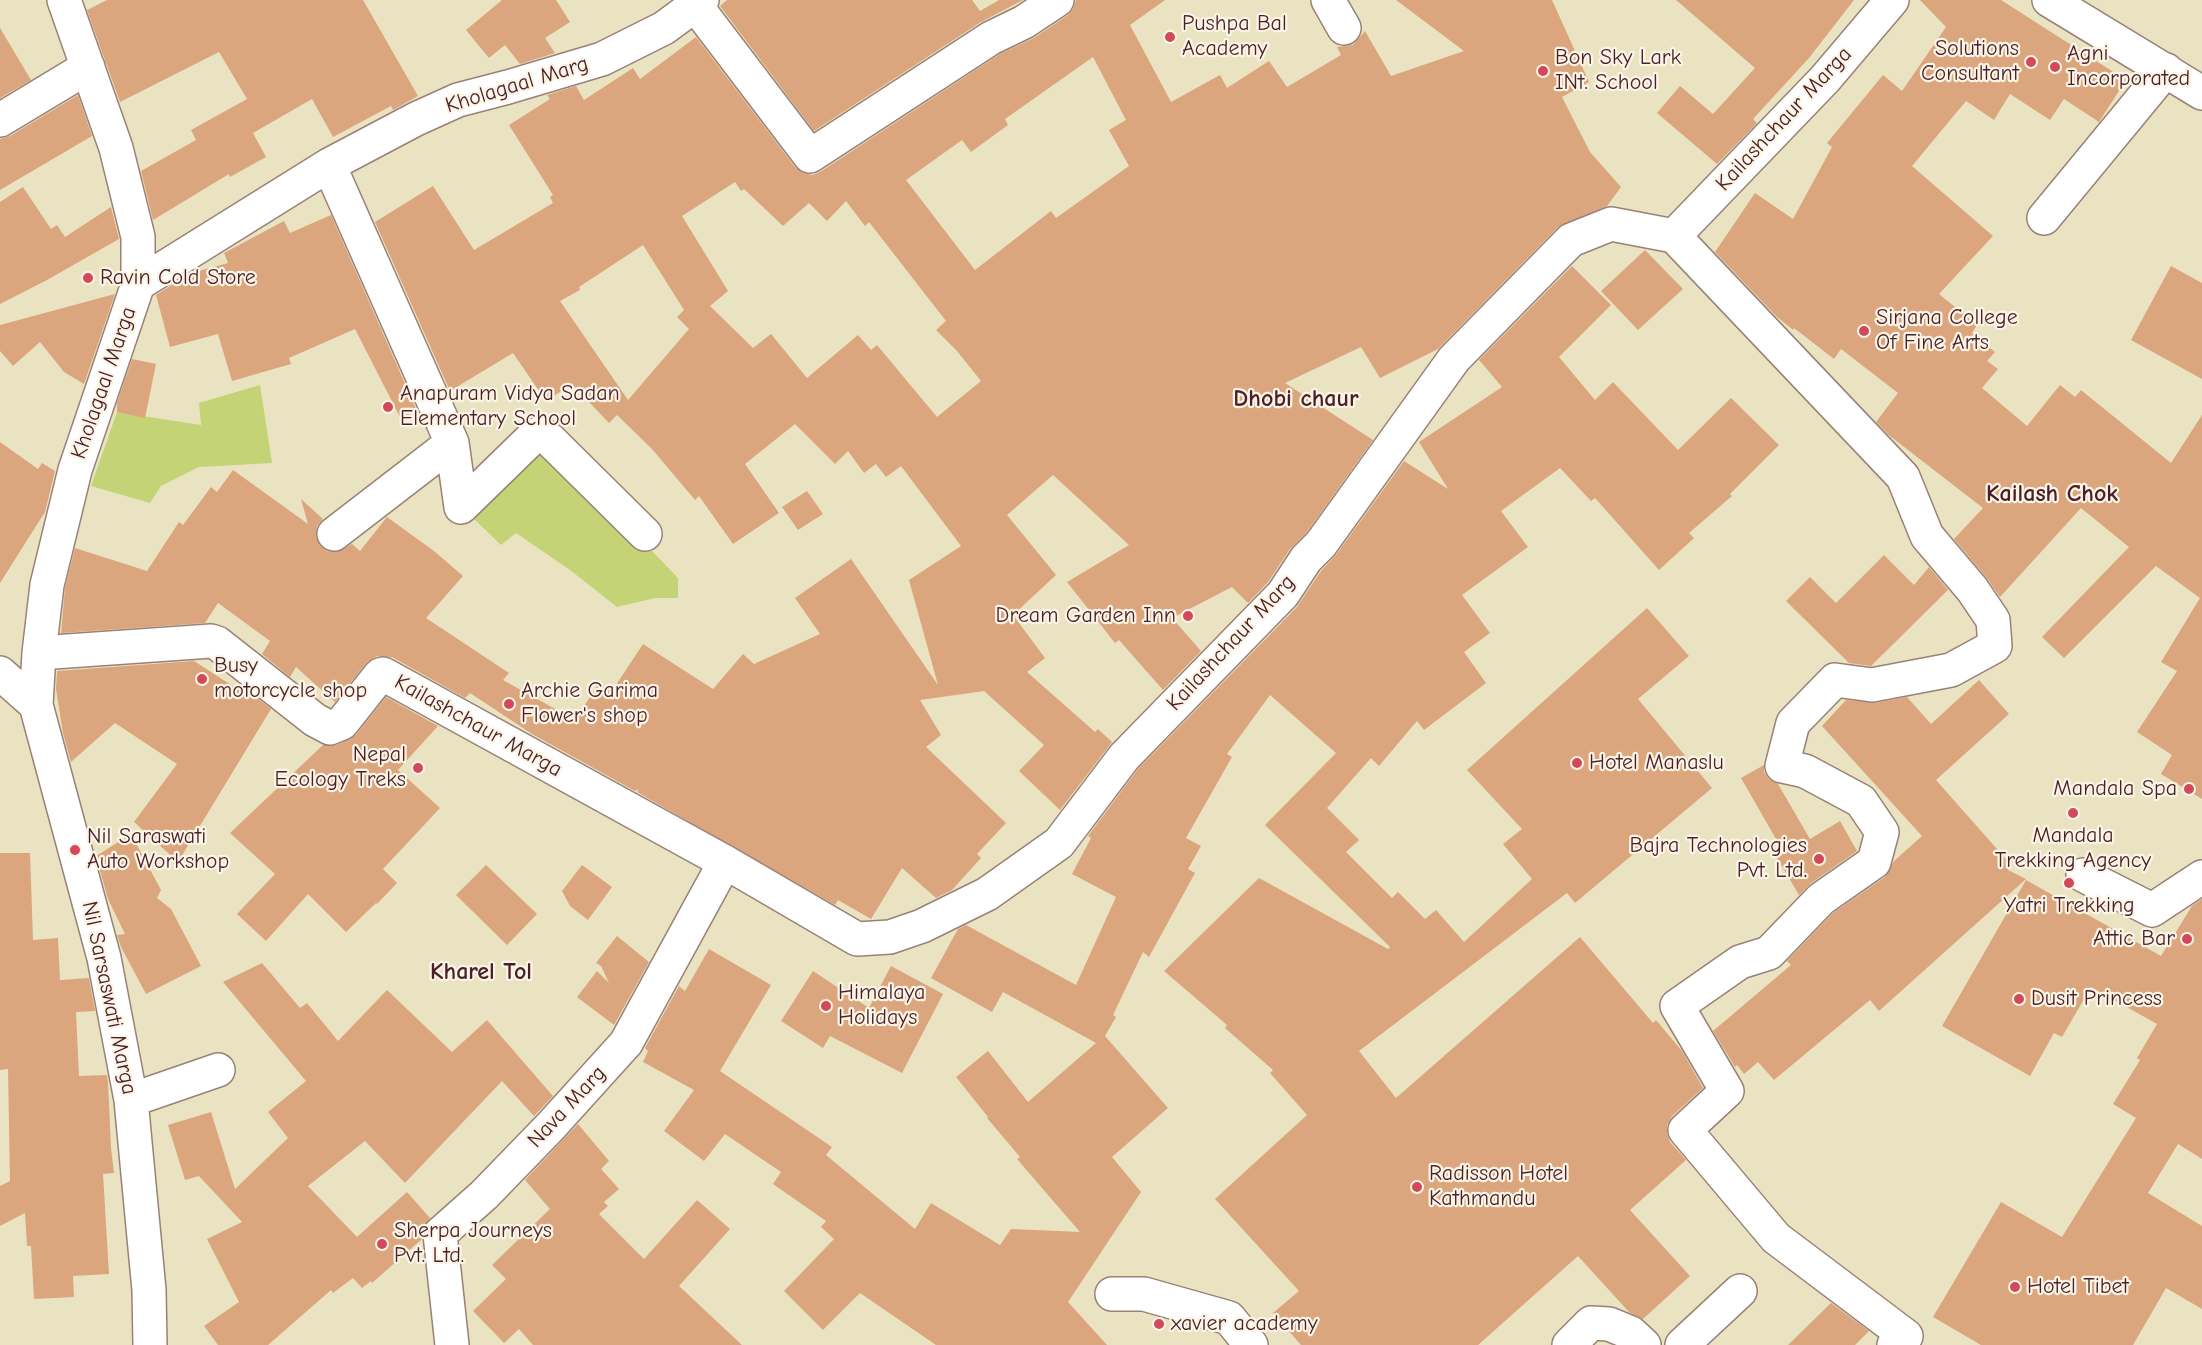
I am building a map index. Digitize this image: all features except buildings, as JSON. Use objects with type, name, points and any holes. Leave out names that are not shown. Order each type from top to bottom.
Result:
[{"type":"street","points":[[64,0],[116,148],[138,237],[138,284]]},
{"type":"street","points":[[699,3],[810,156],[991,38],[1024,22],[1057,0]]},
{"type":"street","points":[[1328,0],[1344,28]]},
{"type":"street","name":"Kailashchaur Marga","points":[[1674,236],[1825,79],[1892,0]]},
{"type":"street","points":[[2049,0],[2202,93]]},
{"type":"street","name":"Kholagaal Marg","points":[[329,165],[416,119],[458,100],[602,59],[664,28],[699,3]]},
{"type":"street","points":[[0,120],[88,67]]},
{"type":"street","points":[[2044,218],[2166,70]]},
{"type":"street","points":[[329,165],[452,443],[461,507],[535,435],[543,435],[645,534]]},
{"type":"street","name":"Kholagaal Marga","points":[[36,705],[47,585],[75,470],[138,284],[329,165]]},
{"type":"street","name":"Kailashchaur Marg","points":[[857,939],[890,937],[921,926],[987,894],[1059,843],[1124,757],[1283,594],[1306,559],[1321,544],[1454,359],[1571,240],[1611,224],[1674,236]]},
{"type":"street","points":[[1674,236],[1903,477],[1927,536],[1972,589],[1993,620],[1995,646],[1951,670],[1872,685],[1835,680],[1793,723],[1782,766],[1805,771],[1861,801],[1882,832],[1874,862],[1821,899],[1769,953],[1740,962],[1677,1006],[1727,1091],[1684,1130],[1776,1238],[1905,1336],[1894,1345]]},
{"type":"street","points":[[334,534],[452,443]]},
{"type":"street","name":"Kailashchaur Marga","points":[[39,653],[211,641],[217,643],[315,720],[330,728],[342,723],[380,675],[384,674],[725,862],[857,939]]},
{"type":"street","points":[[0,673],[36,705]]},
{"type":"street","name":"Nil Sarsaswati Marga","points":[[36,705],[104,958],[131,1100],[149,1290],[150,1345]]},
{"type":"street","name":"Nava Marg","points":[[452,1345],[440,1234],[484,1195],[626,1043],[725,862]]},
{"type":"street","points":[[2083,875],[2152,910],[2202,877]]},
{"type":"street","points":[[131,1100],[218,1070]]},
{"type":"street","points":[[1682,1345],[1740,1291]]},
{"type":"street","points":[[1112,1294],[1144,1294],[1229,1318],[1251,1345]]},
{"type":"street","points":[[1569,1345],[1592,1323],[1609,1324],[1631,1333],[1644,1345]]},
{"type":"green space","points":[[260,385],[272,463],[199,467],[161,486],[150,503],[91,486],[117,412],[201,425],[199,403]]},
{"type":"green space","points":[[548,443],[678,578],[678,598],[655,598],[617,607],[570,570],[516,533],[501,545],[467,512]]},
{"type":"place","name":"Pushpa Bal Academy","points":[[1170,37]]},
{"type":"place","name":"Solutions Consultant","points":[[2031,62]]},
{"type":"place","name":"Agni Incorporated","points":[[2055,67]]},
{"type":"place","name":"Bon Sky Lark INt. School","points":[[1543,71]]},
{"type":"place","name":"Ravin Cold Store","points":[[88,278]]},
{"type":"place","name":"Sirjana College Of Fine Arts","points":[[1864,331]]},
{"type":"place","name":"Anapuram Vidya Sadan Elementary School","points":[[388,407]]},
{"type":"place","name":"Dream Garden Inn","points":[[1188,616]]},
{"type":"place","name":"Busy motorcycle shop","points":[[202,679]]},
{"type":"place","name":"Archie Garima Flower's shop","points":[[509,704]]},
{"type":"place","name":"Hotel Manaslu","points":[[1577,763]]},
{"type":"place","name":"Nepal Ecology Treks","points":[[418,768]]},
{"type":"place","name":"Mandala Spa","points":[[2189,789]]},
{"type":"place","name":"Mandala Trekking Agency","points":[[2073,813]]},
{"type":"place","name":"Nil Saraswati Auto Workshop","points":[[75,850]]},
{"type":"place","name":"Bajra Technologies Pvt. Ltd.","points":[[1819,859]]},
{"type":"place","name":"Yatri Trekking","points":[[2069,883]]},
{"type":"place","name":"Attic Bar","points":[[2187,939]]},
{"type":"place","name":"Dusit Princess","points":[[2019,999]]},
{"type":"place","name":"Himalaya Holidays","points":[[826,1006]]},
{"type":"place","name":"Radisson Hotel Kathmandu","points":[[1417,1187]]},
{"type":"place","name":"Sherpa Journeys Pvt. Ltd.","points":[[382,1244]]},
{"type":"place","name":"Hotel Tibet","points":[[2015,1287]]},
{"type":"place","name":"xavier academy","points":[[1159,1324]]},
{"type":"district","name":"Dhobi chaur","points":[[1296,399]]},
{"type":"district","name":"Kailash Chok","points":[[2052,494]]},
{"type":"district","name":"Kharel Tol","points":[[481,972]]}]
